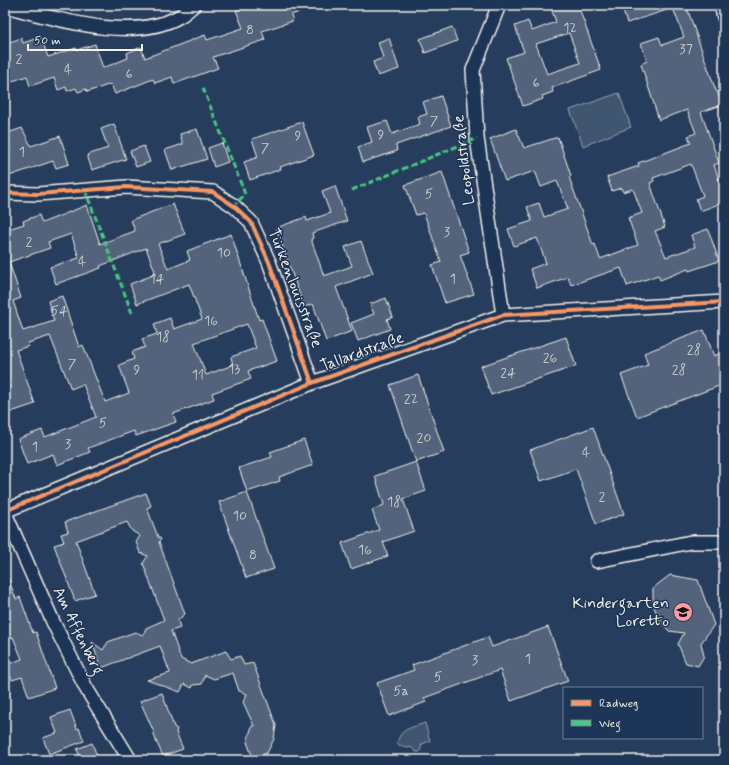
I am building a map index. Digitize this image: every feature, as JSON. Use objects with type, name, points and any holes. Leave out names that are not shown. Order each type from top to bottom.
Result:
[{"type":"street","points":[[5,6],[95,27],[146,28],[179,17],[194,5]]},
{"type":"street","name":"Leopoldstraße","points":[[499,5],[473,70],[477,138],[503,315]]},
{"type":"street","points":[[721,5],[724,17]]},
{"type":"street","name":"Türkenlouisstraße","points":[[5,193],[38,194],[126,187],[213,192],[234,206],[251,222],[269,262],[312,383]]},
{"type":"street","name":"Tallardstraße","points":[[5,512],[312,383],[503,315],[724,302]]},
{"type":"street","name":"Am Affenberg","points":[[5,512],[86,688],[130,760]]},
{"type":"street","points":[[597,561],[691,542],[724,542]]},
{"type":"shaded area","points":[[619,93],[631,127],[583,146],[570,110]]},
{"type":"shaded area","points":[[425,723],[430,741],[422,744],[420,752],[416,752],[411,747],[408,748],[397,744],[398,739],[407,729]]},
{"type":"building","points":[[249,5],[314,5],[314,7],[291,15],[293,21],[262,31],[265,40],[213,57],[218,68],[174,84],[172,77],[155,83],[153,79],[115,94],[111,84],[87,92],[86,89],[78,92],[76,88],[67,91],[66,87],[58,90],[54,78],[30,86],[27,76],[7,83],[5,76],[5,44],[21,38],[23,43],[41,37],[48,57],[76,48],[77,50],[95,44],[103,68],[128,58],[127,53],[141,47],[145,58],[205,35],[207,40],[243,28],[236,10]]},
{"type":"building","points":[[550,5],[578,5],[601,70],[552,88],[553,92],[542,96],[543,99],[523,106],[506,58],[524,52],[515,26],[528,21],[532,31],[556,22]],"holes":[[[569,33],[580,63],[547,74],[536,44]]]},
{"type":"building","points":[[621,5],[686,5],[722,105],[701,112],[719,163],[714,165],[724,194],[724,202],[700,211],[696,199],[703,196],[691,164],[653,178],[654,181],[650,183],[665,227],[655,231],[666,257],[695,247],[691,235],[708,229],[719,261],[689,271],[688,269],[660,280],[658,275],[627,286],[621,268],[571,285],[568,277],[537,288],[530,269],[546,263],[537,238],[514,246],[508,229],[532,221],[527,207],[539,203],[544,217],[568,209],[557,181],[541,187],[535,171],[505,181],[490,139],[516,129],[524,148],[558,137],[571,176],[569,177],[593,245],[595,244],[600,259],[638,245],[628,218],[642,213],[633,189],[623,192],[621,188],[612,191],[607,177],[639,166],[638,163],[691,143],[688,136],[696,133],[687,110],[659,120],[641,64],[647,61],[641,43],[659,37],[662,45],[684,37],[673,8],[627,23]]},
{"type":"building","points":[[452,27],[457,41],[425,53],[420,39]]},
{"type":"building","points":[[389,38],[399,69],[378,76],[373,62],[383,58],[378,42]]},
{"type":"building","points":[[441,96],[451,126],[396,145],[397,151],[363,162],[358,147],[372,142],[367,127],[387,121],[392,134],[420,124],[418,117],[427,114],[423,102]]},
{"type":"building","points":[[302,122],[314,155],[250,180],[244,162],[258,157],[252,139]]},
{"type":"building","points":[[114,124],[126,159],[92,170],[87,155],[108,148],[101,129]]},
{"type":"building","points":[[22,128],[31,146],[60,136],[69,164],[56,168],[53,161],[9,176],[5,163],[5,153],[10,152],[5,134]]},
{"type":"building","points":[[197,129],[207,159],[172,170],[165,150],[183,144],[180,134]]},
{"type":"building","points":[[222,143],[228,162],[214,167],[208,148]]},
{"type":"building","points":[[144,146],[150,162],[136,167],[130,151]]},
{"type":"building","points":[[442,172],[469,252],[460,255],[474,294],[445,303],[432,265],[441,262],[424,213],[416,215],[405,185]]},
{"type":"building","points":[[335,186],[347,221],[312,233],[313,238],[311,239],[324,276],[352,266],[345,247],[361,241],[373,273],[336,287],[352,331],[326,341],[313,304],[304,307],[276,228],[306,217],[307,221],[330,213],[322,191]]},
{"type":"building","points":[[173,204],[185,234],[158,244],[168,269],[190,260],[187,251],[231,234],[259,320],[262,319],[277,361],[248,371],[251,379],[212,393],[214,399],[173,414],[176,422],[136,436],[134,431],[88,448],[90,452],[57,465],[53,454],[27,464],[18,439],[42,430],[45,437],[96,417],[83,384],[71,389],[50,336],[28,343],[29,346],[16,350],[35,404],[5,414],[5,230],[24,224],[23,221],[39,215],[42,223],[87,205],[100,244],[135,231],[131,220]],"holes":[[[71,234],[79,258],[50,267],[56,284],[101,268],[100,266],[146,248],[156,274],[130,284],[137,304],[189,284],[202,319],[174,329],[170,318],[154,324],[157,334],[142,339],[145,347],[132,352],[134,359],[119,365],[129,393],[105,402],[83,345],[79,347],[62,296],[48,301],[54,321],[23,331],[13,301],[21,298],[9,262],[50,248],[48,242]],[[247,324],[256,348],[231,357],[233,365],[206,375],[194,343]]]},
{"type":"building","points":[[386,298],[393,317],[387,319],[390,329],[358,341],[351,323],[374,314],[370,304]]},
{"type":"building","points":[[704,330],[714,356],[721,353],[724,362],[724,384],[637,417],[621,375],[648,365],[644,353]]},
{"type":"building","points":[[566,337],[576,366],[491,395],[481,366]]},
{"type":"building","points":[[418,375],[444,452],[416,462],[390,385]]},
{"type":"building","points":[[593,427],[624,514],[596,524],[576,469],[541,481],[530,450]]},
{"type":"building","points":[[304,440],[313,465],[279,477],[280,481],[247,492],[239,468],[272,457],[270,452]]},
{"type":"building","points":[[416,462],[426,491],[403,499],[414,531],[383,542],[388,556],[351,569],[342,543],[379,530],[372,510],[384,505],[375,476]]},
{"type":"building","points":[[247,492],[274,569],[246,578],[219,502]]},
{"type":"building","points":[[146,493],[151,506],[147,508],[158,537],[161,539],[159,542],[185,614],[178,620],[180,628],[171,631],[181,659],[191,664],[226,651],[231,659],[240,656],[244,665],[253,663],[276,725],[274,739],[267,753],[253,758],[247,742],[252,726],[254,726],[243,702],[247,694],[239,691],[233,673],[214,679],[205,675],[202,684],[193,685],[192,688],[184,684],[180,692],[147,680],[170,673],[160,646],[101,668],[92,642],[103,650],[108,642],[135,632],[143,635],[146,628],[164,620],[143,563],[148,556],[140,553],[136,542],[140,536],[132,531],[127,522],[76,541],[95,594],[75,601],[54,545],[64,542],[61,534],[68,532],[65,522]]},
{"type":"building","points":[[6,572],[16,599],[20,597],[33,633],[36,632],[55,688],[29,697],[22,677],[12,680],[6,665],[22,659],[13,637],[5,640]]},
{"type":"building","name":"Kindergarten Loretto","points":[[670,575],[698,580],[714,625],[701,643],[704,656],[698,666],[686,663],[678,644],[684,633],[669,631],[659,620],[653,604],[653,588]]},
{"type":"building","points":[[548,627],[568,681],[511,701],[500,670],[424,698],[426,702],[389,716],[377,683],[414,670],[412,665],[488,637],[492,647]]},
{"type":"building","points":[[162,693],[174,727],[177,729],[176,732],[183,749],[163,756],[140,701]]},
{"type":"building","points":[[70,710],[77,729],[79,728],[84,741],[49,754],[43,738],[57,733],[51,717]]},
{"type":"building","points":[[92,743],[97,756],[81,760],[77,749]]},
{"type":"marked path","points":[[203,88],[245,194],[234,206]]},
{"type":"marked path","points":[[352,190],[477,138]]},
{"type":"marked path","points":[[85,190],[132,313]]},
{"type":"cycle path","points":[[5,193],[38,194],[126,187],[213,192],[234,206],[251,222],[269,262],[312,383]]},
{"type":"cycle path","points":[[5,511],[312,383],[503,315],[724,302]]},
{"type":"place","name":"Kindergarten Loretto","points":[[683,612]]}]
